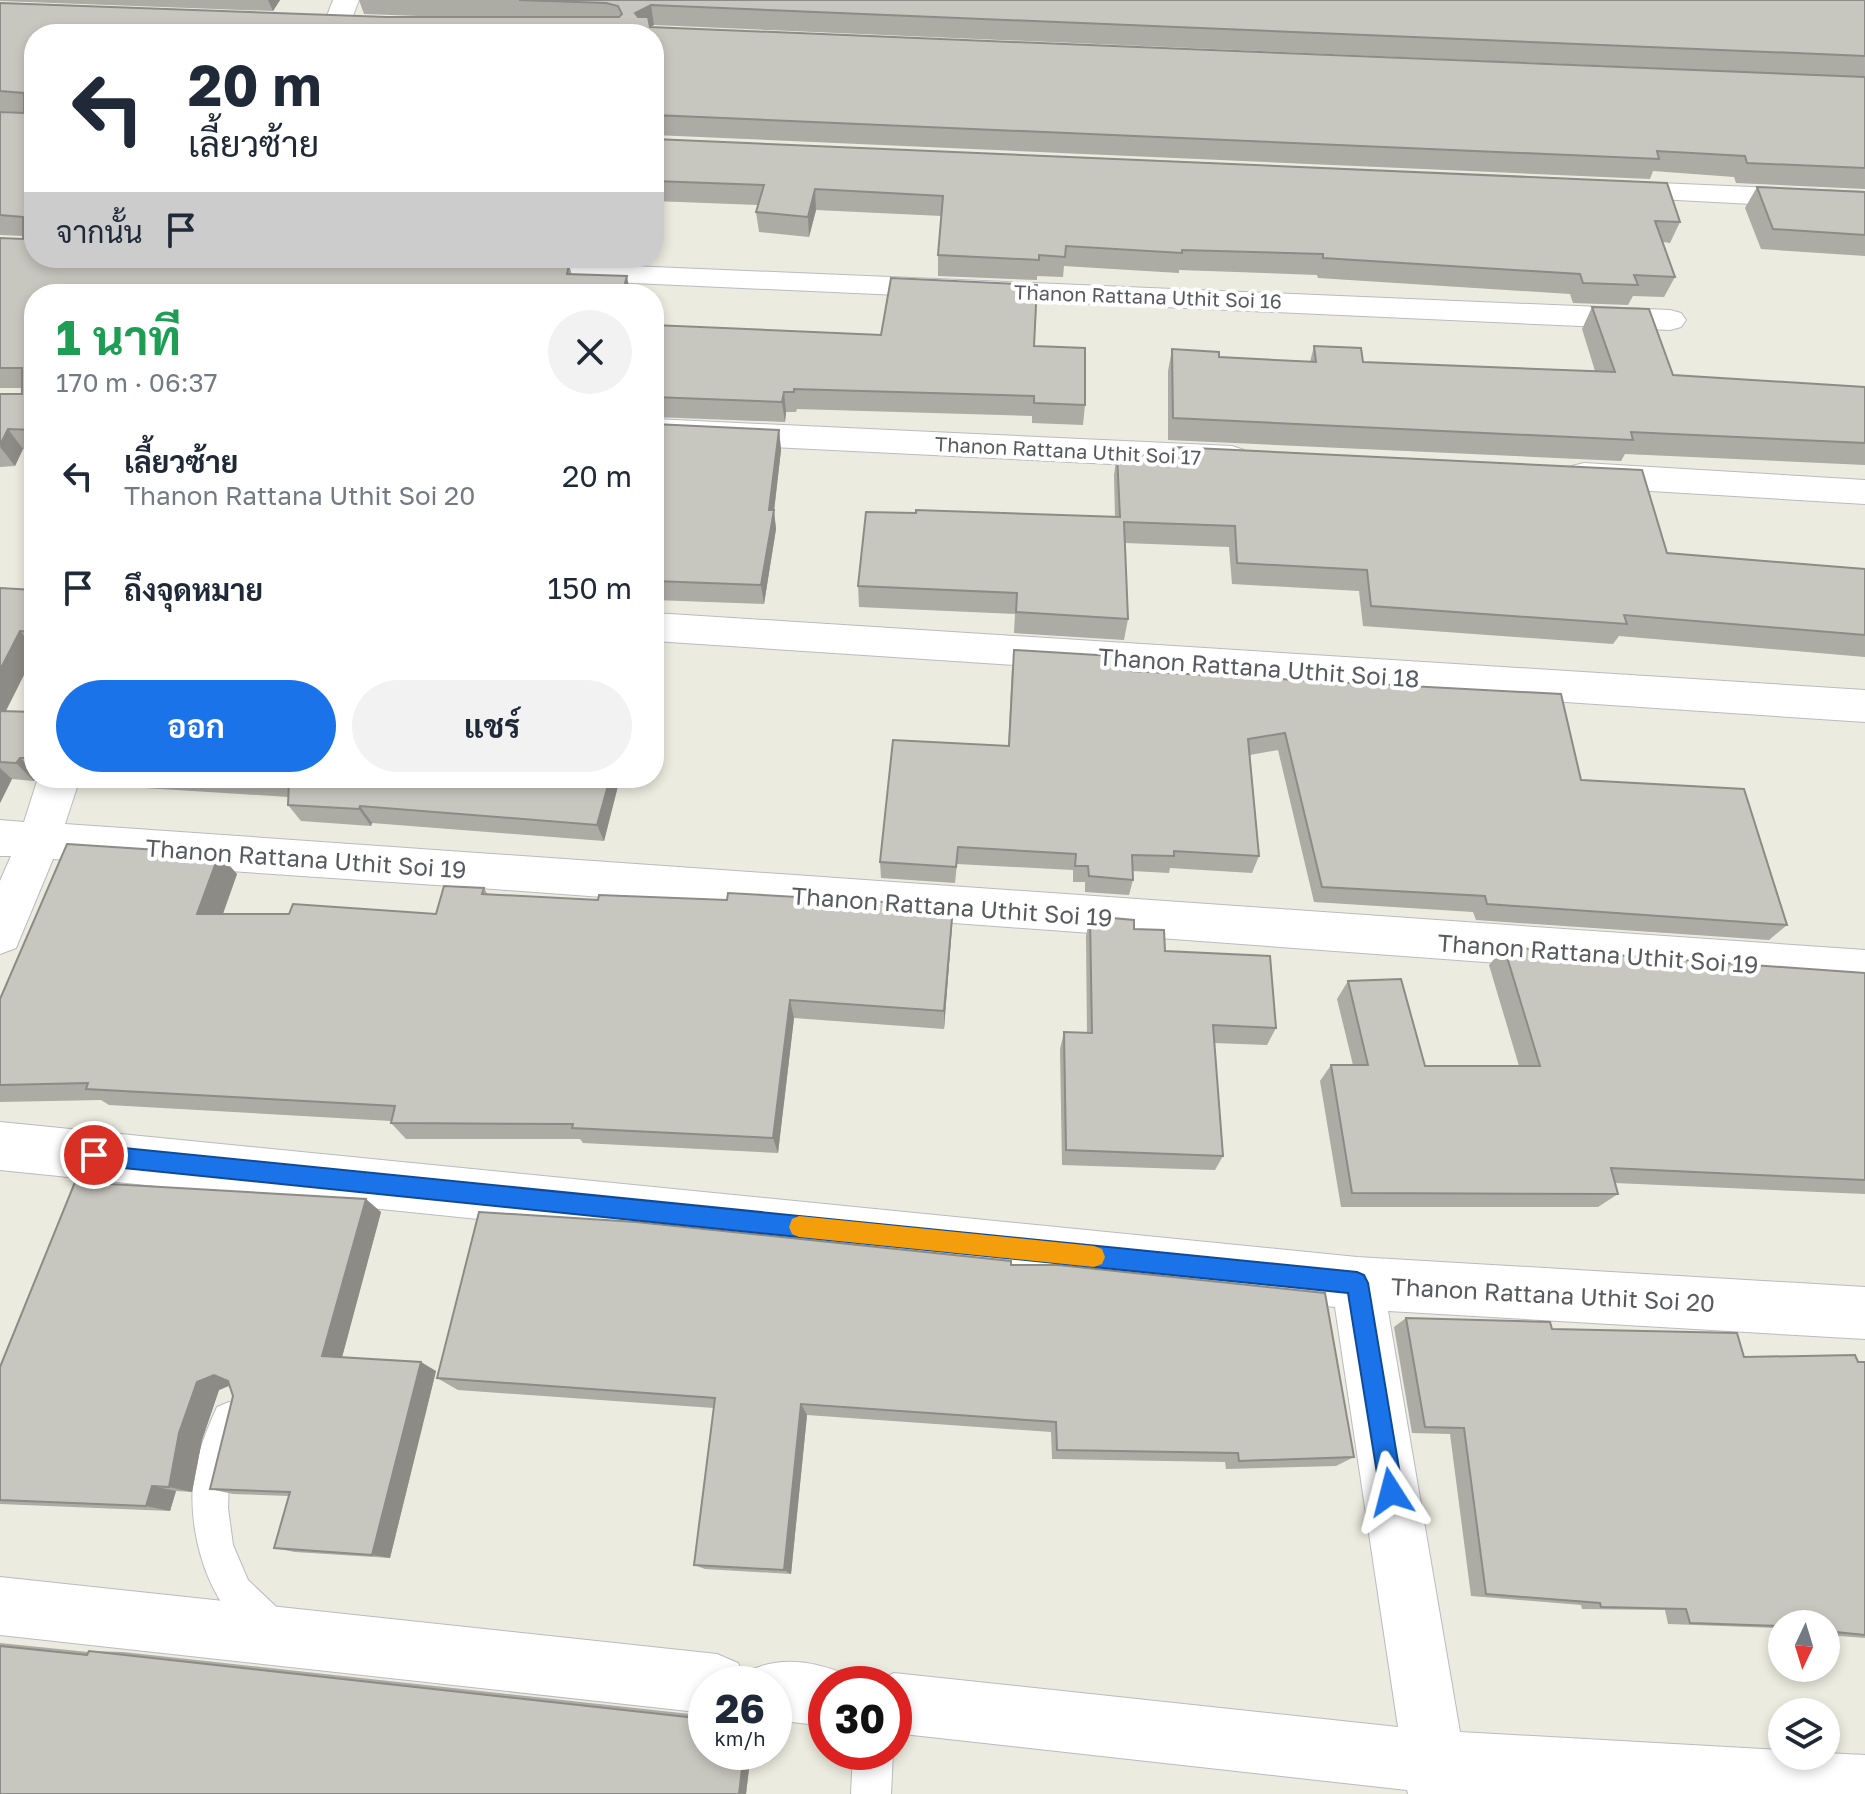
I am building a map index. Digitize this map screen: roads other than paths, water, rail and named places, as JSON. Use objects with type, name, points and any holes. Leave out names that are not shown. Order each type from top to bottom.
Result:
[{"type":"street","points":[[307,22],[339,19],[368,24]]},
{"type":"street","points":[[1590,189],[1865,201]]},
{"type":"street","name":"Thanon Rattana Uthit Soi 16","points":[[485,269],[1670,320]]},
{"type":"street","name":"Thanon Rattana Uthit Soi 17","points":[[664,430],[1269,459]]},
{"type":"street","points":[[1556,473],[1865,492]]},
{"type":"street","name":"Thanon Rattana Uthit Soi 18","points":[[664,628],[1865,706]]},
{"type":"street","points":[[0,934],[19,839],[52,788]]},
{"type":"street","name":"Thanon Rattana Uthit Soi 19","points":[[19,839],[468,869],[1422,941],[1865,970]]},
{"type":"street","name":"Thanon Rattana Uthit Soi 20","points":[[0,1146],[1357,1283],[1865,1313]]},
{"type":"street","points":[[1357,1283],[1437,1778]]},
{"type":"street","points":[[0,1606],[688,1681]]},
{"type":"street","points":[[912,1705],[1437,1778],[1865,1786]]},
{"type":"lane","points":[[234,1403],[211,1479],[210,1508],[215,1545],[235,1593],[280,1636]]},
{"type":"lane","points":[[871,1794],[872,1770]]}]
